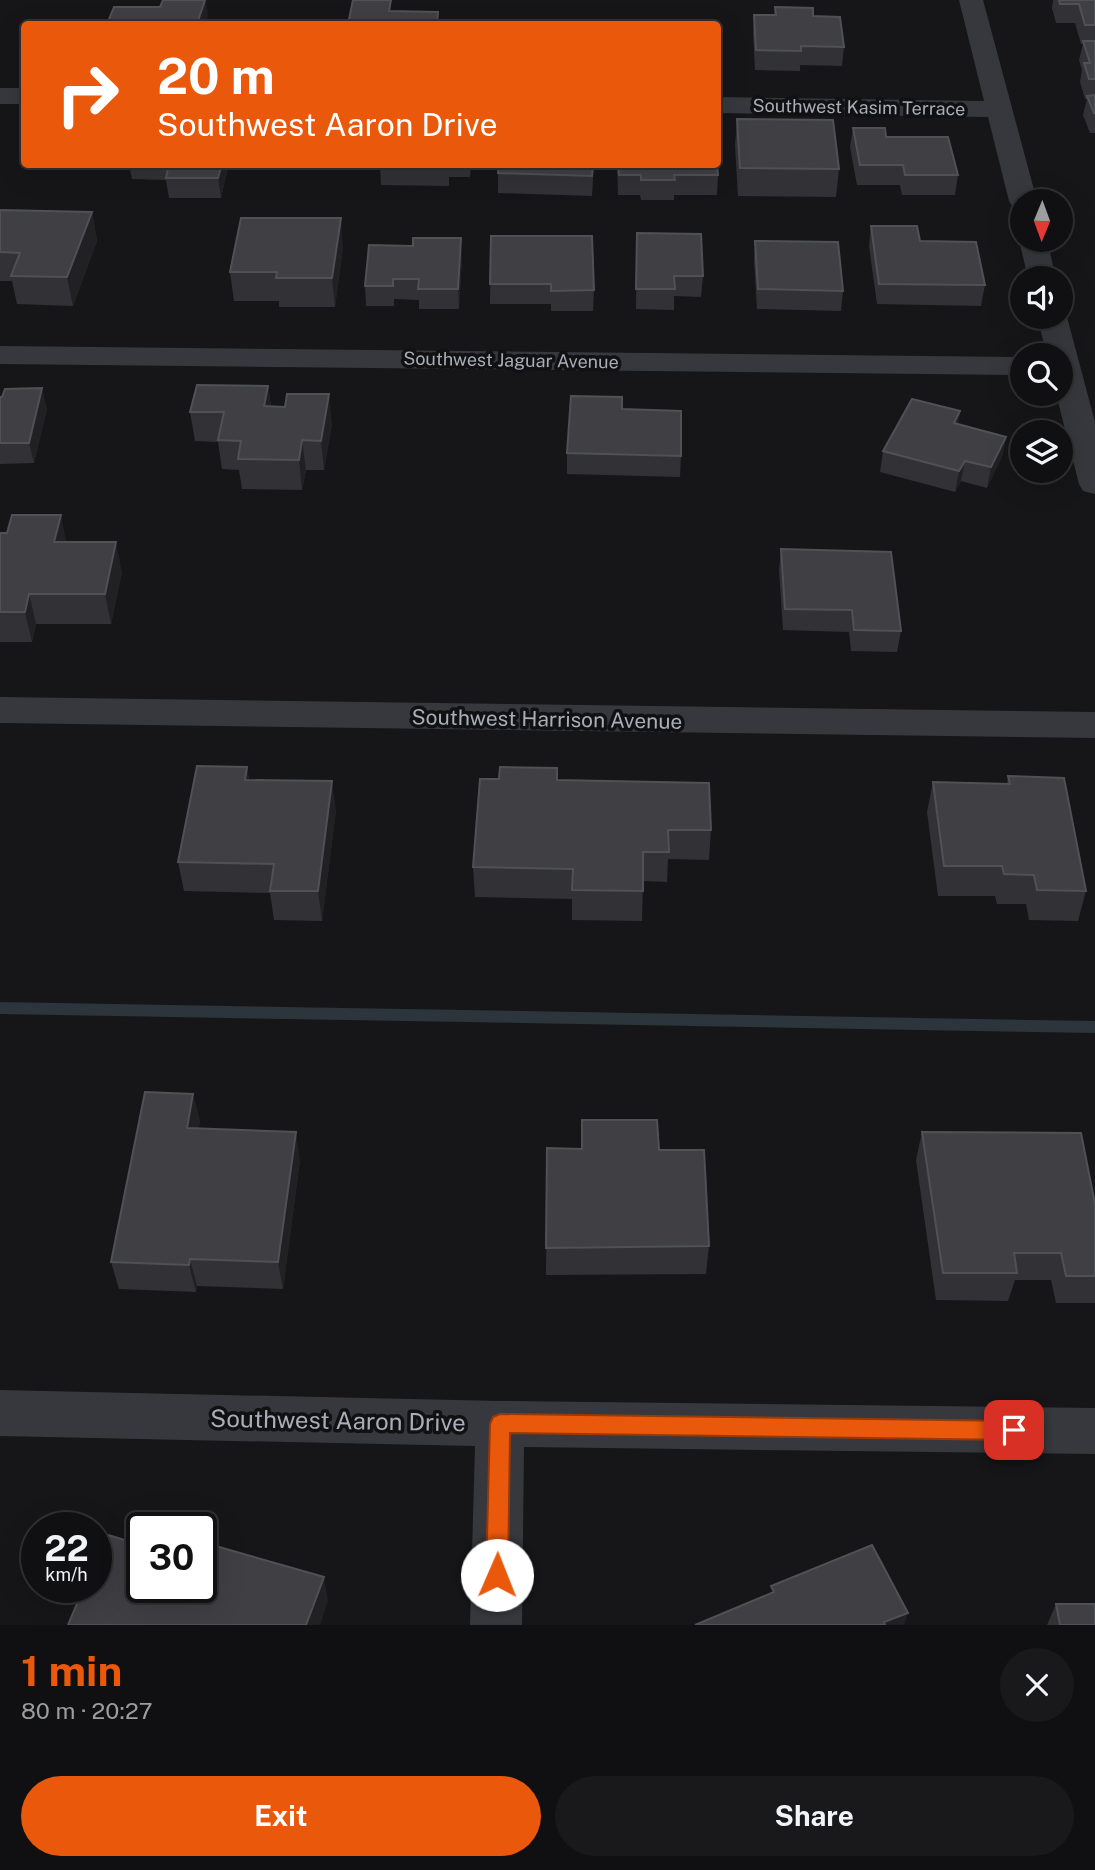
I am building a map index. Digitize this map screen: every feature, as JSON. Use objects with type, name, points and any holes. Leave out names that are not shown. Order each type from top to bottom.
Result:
[{"type":"street","points":[[971,0],[1020,189]]},
{"type":"street","points":[[0,96],[21,96]]},
{"type":"street","name":"Southwest Kasim Terrace","points":[[721,105],[1000,109]]},
{"type":"street","name":"Southwest Jaguar Avenue","points":[[0,355],[1010,366]]},
{"type":"street","points":[[1073,366],[1095,484]]},
{"type":"street","name":"Southwest Harrison Avenue","points":[[0,710],[1095,725]]},
{"type":"street","name":"Southwest Aaron Drive","points":[[0,1413],[500,1424],[1095,1431]]},
{"type":"street","points":[[496,1625],[500,1424]]},
{"type":"building","points":[[163,0],[205,0],[198,21],[108,21],[114,7],[160,7]]},
{"type":"building","points":[[353,0],[391,0],[389,11],[438,12],[437,21],[349,21]]},
{"type":"building","points":[[1059,0],[1095,0],[1095,25],[1085,25],[1079,4],[1060,4]]},
{"type":"building","points":[[775,7],[813,8],[813,16],[840,17],[844,47],[801,46],[801,51],[756,50],[754,15],[776,15]]},
{"type":"building","points":[[1083,41],[1095,41],[1095,79],[1089,79],[1084,63],[1090,63]]},
{"type":"building","points":[[1095,95],[1095,113],[1094,113],[1087,96]]},
{"type":"building","points":[[737,119],[833,120],[839,169],[740,168]]},
{"type":"building","points":[[853,128],[885,128],[886,137],[948,137],[958,175],[905,175],[903,165],[860,165]]},
{"type":"building","points":[[168,168],[221,168],[218,178],[166,178]]},
{"type":"building","points":[[499,168],[593,168],[592,176],[498,173]]},
{"type":"building","points":[[618,168],[717,168],[718,175],[674,175],[675,180],[641,180],[641,175],[619,175]]},
{"type":"building","points":[[0,210],[92,212],[67,277],[11,276],[20,253],[0,252]]},
{"type":"building","points":[[241,218],[341,218],[332,278],[276,278],[277,272],[230,272]]},
{"type":"building","points":[[871,226],[917,226],[920,241],[976,242],[985,285],[879,284]]},
{"type":"building","points":[[637,233],[701,234],[703,276],[674,276],[675,289],[636,289]]},
{"type":"building","points":[[491,236],[592,236],[594,290],[551,291],[551,284],[490,284]]},
{"type":"building","points":[[413,238],[461,238],[458,289],[418,289],[419,279],[393,279],[393,286],[365,286],[369,245],[413,246]]},
{"type":"building","points":[[755,241],[838,242],[843,291],[758,289]]},
{"type":"building","points":[[197,385],[268,386],[264,406],[285,407],[287,394],[329,394],[321,441],[302,440],[299,460],[238,459],[241,441],[218,440],[224,412],[190,412]]},
{"type":"building","points":[[42,388],[29,443],[0,443],[0,397],[5,389]]},
{"type":"building","points":[[571,396],[622,397],[622,409],[681,411],[681,456],[567,453]]},
{"type":"building","points":[[912,399],[960,411],[954,423],[1006,437],[991,467],[965,461],[959,471],[883,451]]},
{"type":"building","points":[[12,515],[61,515],[54,542],[116,542],[105,594],[29,594],[25,612],[0,612],[0,533],[7,533]]},
{"type":"building","points":[[781,549],[891,552],[901,631],[854,630],[852,610],[785,609]]},
{"type":"building","points":[[197,766],[247,767],[245,780],[332,781],[318,891],[270,891],[274,864],[178,862]]},
{"type":"building","points":[[500,767],[557,768],[557,780],[709,783],[711,830],[668,830],[669,852],[643,852],[643,891],[572,890],[573,869],[473,867],[480,779],[499,779]]},
{"type":"building","points":[[1008,776],[1064,778],[1086,891],[1037,890],[1034,875],[1004,874],[1002,866],[944,866],[933,782],[1010,784]]},
{"type":"building","points":[[145,1092],[193,1094],[187,1128],[296,1132],[278,1262],[190,1259],[189,1265],[111,1262]]},
{"type":"building","points":[[582,1120],[657,1120],[659,1150],[704,1150],[709,1246],[546,1248],[547,1148],[582,1149]]},
{"type":"building","points":[[922,1132],[1081,1133],[1095,1204],[1095,1276],[1066,1276],[1061,1253],[1014,1253],[1017,1273],[943,1273]]},
{"type":"building","points":[[112,1536],[126,1540],[126,1603],[217,1603],[217,1546],[324,1577],[306,1625],[68,1625],[77,1603],[112,1603]]},
{"type":"building","points":[[872,1545],[908,1613],[884,1622],[885,1625],[695,1625],[774,1592],[771,1586]]},
{"type":"building","points":[[1056,1604],[1095,1604],[1095,1625],[1060,1625]]},
{"type":"waterway","points":[[0,1008],[1095,1027]]},
{"type":"route","points":[[497,1575],[500,1424],[1014,1430]]}]
